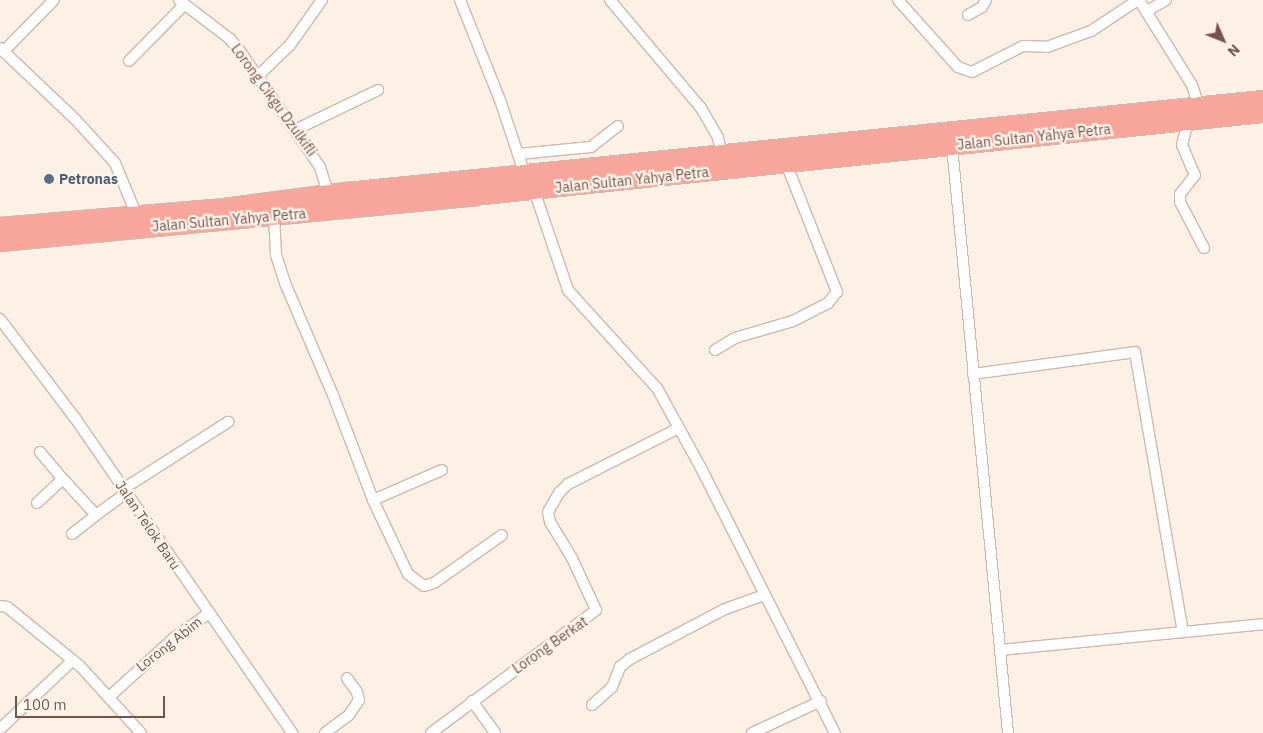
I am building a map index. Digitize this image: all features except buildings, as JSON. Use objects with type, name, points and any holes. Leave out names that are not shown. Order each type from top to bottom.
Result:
[{"type":"highway","name":"Jalan Sultan Yahya Petra","points":[[0,227],[216,209],[346,192],[722,156],[1263,100]]},
{"type":"highway","name":"Jalan Sultan Yahya Petra","points":[[0,242],[358,208],[1263,113]]},
{"type":"highway","points":[[346,192],[360,197],[362,203],[358,208]]},
{"type":"street","points":[[54,0],[2,50],[75,119],[115,164],[137,216]]},
{"type":"street","points":[[258,75],[290,45],[322,0]]},
{"type":"street","points":[[460,0],[519,154],[525,175]]},
{"type":"street","points":[[610,0],[701,108],[718,138],[722,156]]},
{"type":"street","points":[[898,0],[958,66],[972,72],[1023,46],[1047,47],[1091,31],[1138,0],[1147,11],[1192,85],[1199,107]]},
{"type":"street","points":[[968,15],[982,7],[986,0]]},
{"type":"street","points":[[1147,11],[1166,0]]},
{"type":"street","points":[[129,61],[181,3]]},
{"type":"street","name":"Lorong Cikgu Dzulkifli","points":[[181,3],[230,39],[258,75],[297,129],[320,167],[328,194]]},
{"type":"street","points":[[297,129],[378,90]]},
{"type":"street","points":[[1188,121],[1182,145],[1195,175],[1180,194],[1180,202],[1204,248]]},
{"type":"street","points":[[519,154],[591,147],[618,126]]},
{"type":"street","points":[[952,146],[1008,733]]},
{"type":"street","points":[[715,350],[735,338],[792,321],[828,303],[837,292],[786,163]]},
{"type":"street","points":[[534,190],[568,290],[657,388],[821,701],[835,733]]},
{"type":"street","points":[[274,216],[276,255],[285,283],[333,395],[373,500],[408,574],[424,586],[502,535]]},
{"type":"street","name":"Jalan Telok Baru","points":[[0,320],[124,491],[292,733]]},
{"type":"street","points":[[974,374],[1135,352],[1182,632]]},
{"type":"street","points":[[72,534],[124,491],[228,422]]},
{"type":"street","name":"Lorong Berkat","points":[[431,733],[596,610],[572,558],[550,522],[548,512],[552,502],[568,484],[679,428]]},
{"type":"street","points":[[40,452],[96,515]]},
{"type":"street","points":[[373,500],[442,470]]},
{"type":"street","points":[[37,503],[63,479]]},
{"type":"street","points":[[592,705],[612,688],[620,667],[630,659],[725,609],[764,595]]},
{"type":"street","points":[[0,606],[7,606],[73,660],[141,733]]},
{"type":"street","name":"Lorong Abim","points":[[109,697],[175,637],[209,613]]},
{"type":"street","points":[[1000,650],[1263,624]]},
{"type":"street","points":[[0,729],[73,660]]},
{"type":"street","points":[[325,733],[349,715],[359,700],[357,692],[347,678]]},
{"type":"street","points":[[472,701],[495,733]]},
{"type":"street","points":[[752,733],[821,701]]},
{"type":"place","name":"Petronas","points":[[49,179]]}]
